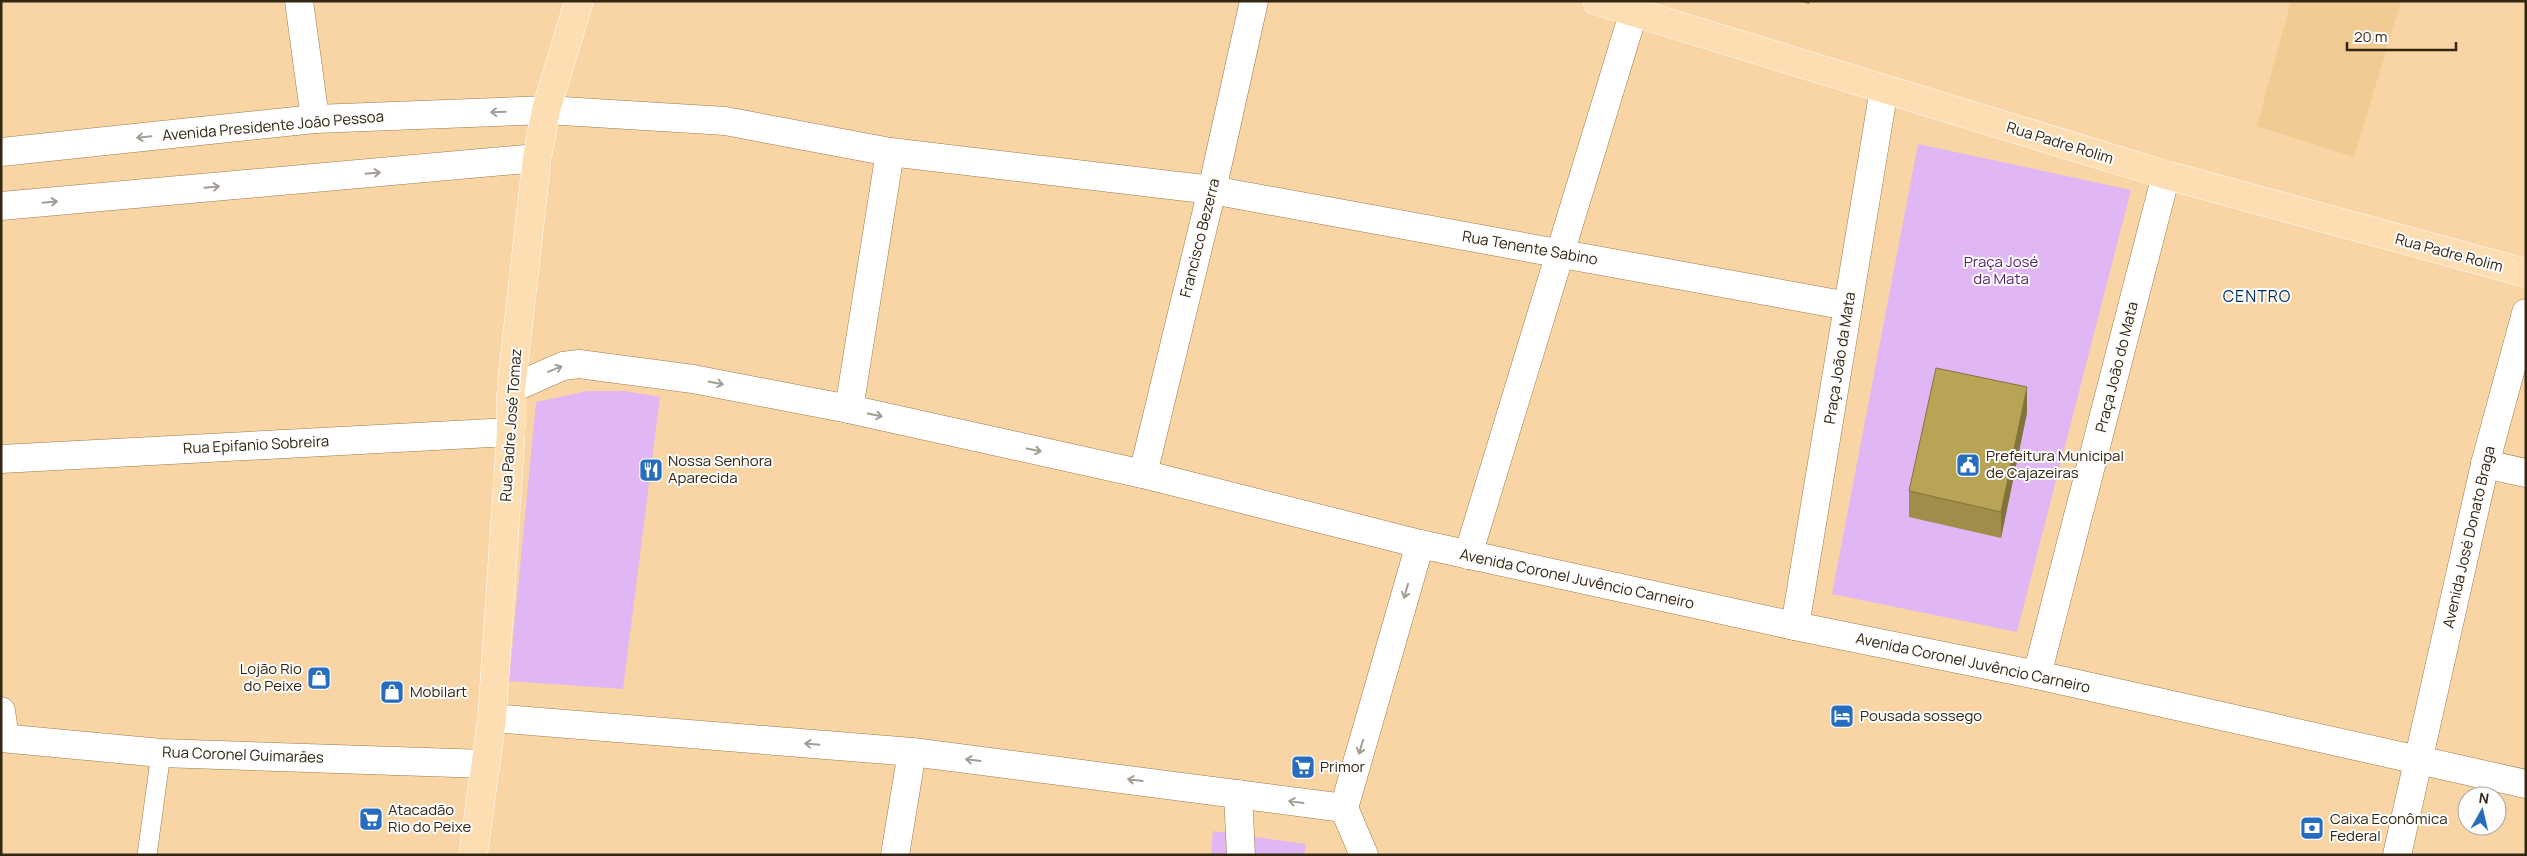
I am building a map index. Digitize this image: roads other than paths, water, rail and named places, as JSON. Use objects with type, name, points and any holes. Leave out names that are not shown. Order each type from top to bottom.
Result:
[{"type":"main road","name":"Rua Padre José Tomaz","points":[[473,855],[492,718],[511,432],[511,388],[537,158],[546,110],[579,1]]},
{"type":"main road","name":"Rua Padre Rolim","points":[[1597,1],[1636,7],[1884,89],[2166,176],[2526,273]]},
{"type":"street","points":[[299,1],[315,119]]},
{"type":"street","name":"Francisco Bezerra","points":[[1143,474],[1212,190],[1254,1]]},
{"type":"street","points":[[1468,555],[1636,7]]},
{"type":"street","name":"Praça João da Mata","points":[[1796,626],[1884,89]]},
{"type":"street","name":"Avenida Presidente Joāo Pessoa","points":[[1,152],[315,119],[546,110],[725,121],[890,152]]},
{"type":"street","points":[[849,409],[890,152]]},
{"type":"street","name":"Rua Tenente Sabino","points":[[890,152],[1212,190],[1848,306]]},
{"type":"street","points":[[1,206],[537,158]]},
{"type":"street","name":"Praça João do Mata","points":[[2037,675],[2166,176]]},
{"type":"street","name":"Avenida José Donato Braga","points":[[2397,855],[2485,464],[2526,313]]},
{"type":"street","name":"Avenida Coronel Juvêncio Carneiro","points":[[511,388],[563,366],[579,364],[693,379],[849,409],[1143,474],[1468,555],[1796,626],[2037,675],[2419,762],[2526,784]]},
{"type":"street","name":"Rua Epifanio Sobreira","points":[[1,459],[511,432]]},
{"type":"street","points":[[2485,464],[2526,473]]},
{"type":"street","points":[[1364,855],[1344,808],[1420,544]]},
{"type":"street","points":[[1,711],[3,738]]},
{"type":"street","points":[[492,718],[912,752],[1344,808]]},
{"type":"street","name":"Rua Coronel Guimarāes","points":[[3,738],[161,753],[485,764]]},
{"type":"street","points":[[894,855],[912,752]]},
{"type":"street","points":[[1238,794],[1241,855]]},
{"type":"lane","points":[[147,855],[161,753]]},
{"type":"place","name":"Prefeitura Municipal de Cajazeiras","points":[[1968,465]]},
{"type":"place","name":"Nossa Senhora Aparecida","points":[[651,470]]},
{"type":"place","name":"Lojão Rio do Peixe","points":[[319,678]]},
{"type":"place","name":"Mobilart","points":[[392,692]]},
{"type":"place","name":"Pousada sossego","points":[[1842,716]]},
{"type":"place","name":"Primor","points":[[1303,767]]},
{"type":"place","name":"Atacadão Rio do Peixe","points":[[371,819]]},
{"type":"place","name":"Caixa Econômica Federal","points":[[2312,828]]},
{"type":"district","name":"CENTRO","points":[[2257,296]]},
{"type":"park label","name":"Praça José da Mata","points":[[2001,270]]}]
